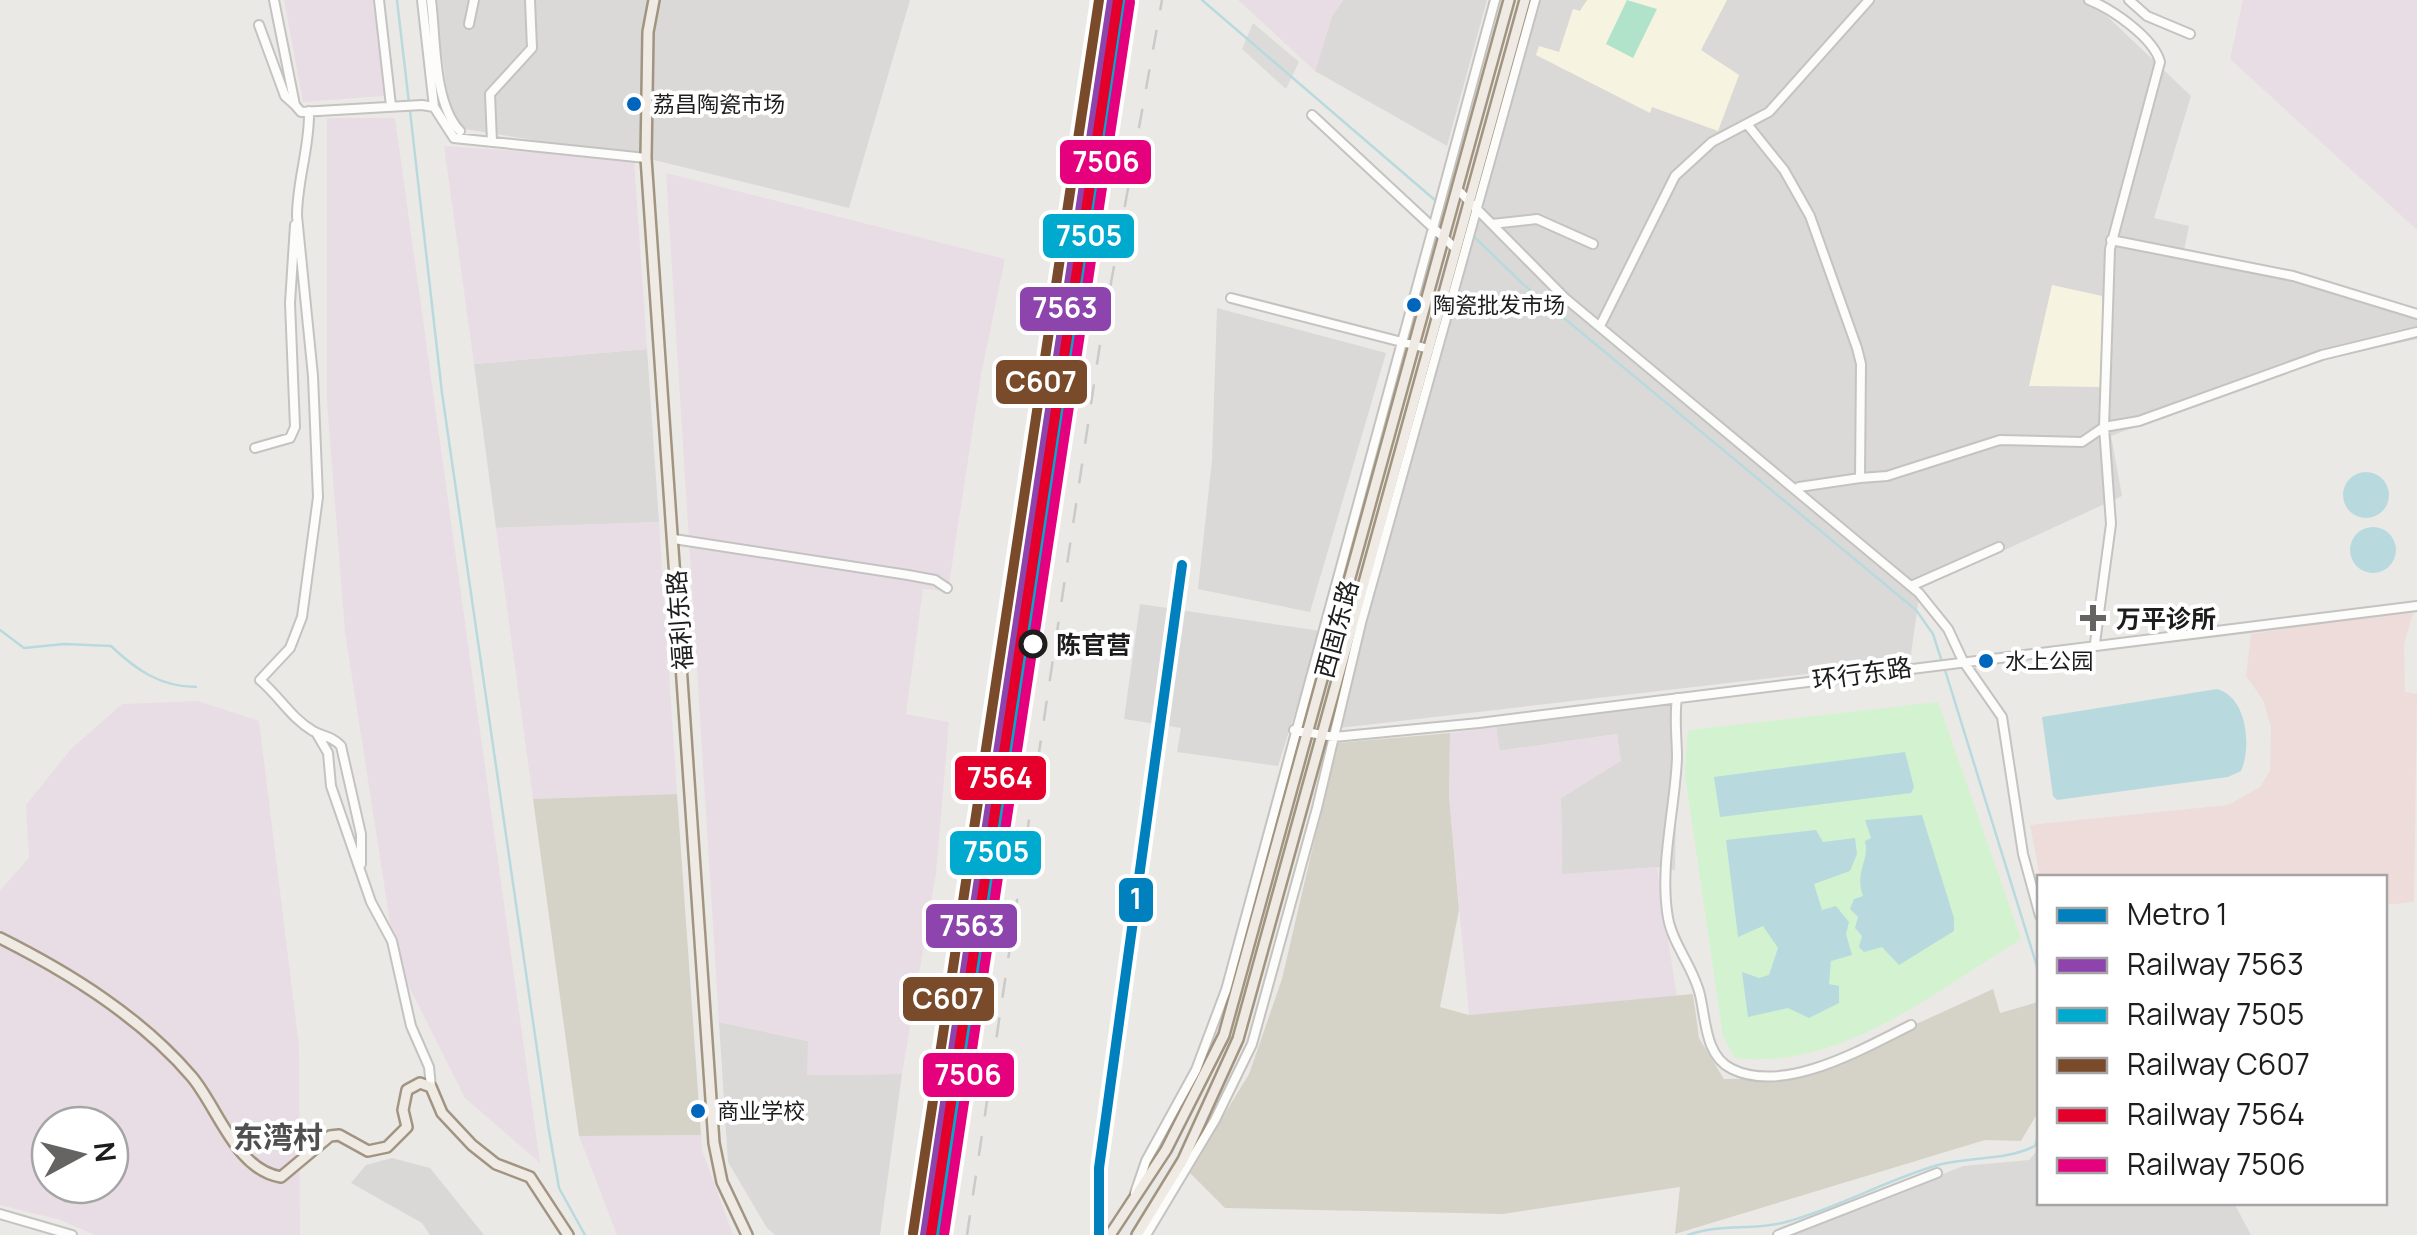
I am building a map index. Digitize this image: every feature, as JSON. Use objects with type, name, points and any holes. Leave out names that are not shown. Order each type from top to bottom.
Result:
[{"type":"main road","name":"福利东路","points":[[654,0],[648,32],[646,158],[714,1142],[722,1182],[747,1235]]},
{"type":"main road","name":"西固东路","points":[[1110,1235],[1204,1081],[1224,1035],[1414,345],[1440,230],[1456,194],[1509,0]]},
{"type":"main road","name":"西固东路","points":[[1137,1235],[1183,1160],[1238,1039],[1428,349],[1471,207],[1525,0]]},
{"type":"main road","points":[[1380,468],[1395,472]]},
{"type":"main road","points":[[0,938],[130,1016],[192,1078],[234,1141],[267,1174],[282,1176],[330,1136],[339,1135],[368,1151],[387,1147],[407,1127],[402,1110],[407,1090],[420,1083],[431,1087],[442,1113],[472,1145],[496,1164],[530,1177],[568,1235]]},
{"type":"street","points":[[274,0],[296,105]]},
{"type":"street","points":[[379,0],[396,106]]},
{"type":"street","points":[[422,0],[434,108],[454,138],[646,158]]},
{"type":"street","points":[[431,0],[442,87],[448,112],[460,131]]},
{"type":"street","points":[[468,24],[474,0]]},
{"type":"street","points":[[492,142],[490,94],[532,48],[530,0]]},
{"type":"street","points":[[1130,1206],[1146,1160],[1188,1085],[1214,1025],[1401,342],[1440,230],[1444,192],[1496,0]]},
{"type":"street","points":[[1471,207],[1535,0]]},
{"type":"street","points":[[1600,326],[1675,176],[1698,151],[1769,112],[1869,0]]},
{"type":"street","points":[[2089,0],[2110,10],[2155,49],[2160,62],[2111,240],[2104,427],[2111,524],[2095,643]]},
{"type":"street","points":[[2129,0],[2147,16],[2190,34]]},
{"type":"street","points":[[259,25],[285,96],[302,112],[422,105],[434,108]]},
{"type":"street","points":[[310,111],[310,143],[298,191],[298,216],[313,376],[318,497],[302,617],[290,648],[260,680],[317,734],[328,753],[331,786],[371,902],[392,941],[411,1026],[429,1068],[431,1087]]},
{"type":"street","points":[[1146,1235],[1216,1120],[1252,1044],[1460,245],[1312,114]]},
{"type":"street","points":[[1747,124],[1784,170],[1810,216],[1857,348],[1862,364],[1860,478]]},
{"type":"street","points":[[1456,194],[1600,326],[1911,586],[1948,628],[1961,661],[2002,717],[2022,854],[2037,906]]},
{"type":"street","points":[[254,448],[290,438],[295,426],[290,290],[292,238],[298,216]]},
{"type":"street","points":[[1492,224],[1537,219],[1594,244]]},
{"type":"street","points":[[2111,240],[2293,276],[2417,314]]},
{"type":"street","points":[[1230,298],[1428,349]]},
{"type":"street","points":[[1799,487],[1887,476],[2000,440],[2082,442],[2104,427],[2139,421],[2322,355],[2417,332]]},
{"type":"street","points":[[674,539],[908,575],[935,580],[947,588]]},
{"type":"street","points":[[1911,586],[1999,547]]},
{"type":"street","name":"环行东路","points":[[1294,730],[1334,737],[2417,606]]},
{"type":"street","points":[[1677,698],[1673,728],[1677,756],[1665,884],[1668,921],[1699,990],[1714,1053],[1734,1070],[1790,1075],[1822,1066],[1911,1026]]},
{"type":"street","points":[[317,734],[334,738],[341,746],[361,834],[361,864]]},
{"type":"street","points":[[1778,1235],[1937,1173]]},
{"type":"street","points":[[0,1214],[72,1235]]},
{"type":"shaded area","points":[[284,0],[384,0],[396,95],[303,102]]},
{"type":"shaded area","points":[[434,0],[910,0],[849,208],[646,158],[452,127]]},
{"type":"shaded area","points":[[1238,0],[1343,0],[1332,16],[1315,71]]},
{"type":"shaded area","points":[[1343,0],[1487,0],[1447,146],[1315,71],[1332,16]]},
{"type":"shaded area","points":[[1537,0],[2090,0],[2191,96],[2154,218],[2189,226],[2184,250],[2417,312],[2417,339],[2298,365],[2111,436],[2122,496],[1920,589],[1910,662],[1339,728],[1461,263]]},
{"type":"shaded area","points":[[1587,0],[1727,0],[1701,50],[1739,75],[1718,131],[1652,107],[1650,113],[1536,55],[1539,46],[1559,52],[1573,9],[1580,11]]},
{"type":"shaded area","points":[[2243,0],[2417,0],[2417,230],[2230,59]]},
{"type":"shaded area","points":[[327,118],[395,118],[540,1163],[465,1098],[396,961],[345,632],[327,402]]},
{"type":"shaded area","points":[[444,146],[634,159],[647,349],[474,364]]},
{"type":"shaded area","points":[[666,173],[1005,259],[981,375],[948,591],[923,589],[906,714],[949,722],[936,873],[902,1074],[807,1075],[808,1041],[719,1022]]},
{"type":"shaded area","points":[[2052,285],[2102,296],[2102,387],[2029,386]]},
{"type":"shaded area","points":[[1217,308],[1386,353],[1310,612],[1198,589],[1212,460]]},
{"type":"shaded area","points":[[647,349],[659,522],[496,528],[474,364]]},
{"type":"shaded area","points":[[659,522],[677,794],[533,799],[496,528]]},
{"type":"shaded area","points":[[1140,604],[1321,631],[1278,766],[1177,752],[1181,728],[1124,719]]},
{"type":"shaded area","points":[[2414,610],[2404,644],[2405,692],[2417,694],[2414,902],[2387,905],[2387,875],[2040,875],[2030,825],[2228,805],[2260,787],[2270,771],[2271,727],[2263,700],[2246,676],[2251,634]]},
{"type":"shaded area","points":[[198,701],[259,721],[299,1045],[300,1235],[95,1235],[60,1220],[0,1205],[0,890],[29,858],[26,805],[71,749],[122,704]]},
{"type":"shaded area","points":[[1678,702],[1675,870],[1657,867],[1562,875],[1561,798],[1620,761],[1617,734],[1499,751],[1496,727]]},
{"type":"shaded area","points":[[1496,727],[1500,751],[1617,734],[1621,761],[1561,798],[1562,874],[1657,867],[1677,997],[1469,1015],[1449,796],[1450,733]]},
{"type":"shaded area","points":[[1450,733],[1449,796],[1459,910],[1440,1007],[1469,1015],[1693,994],[1699,1038],[1724,1079],[1798,1078],[1993,989],[2000,1013],[2037,1002],[2037,1114],[2021,1141],[1985,1140],[1675,1234],[1680,1187],[1503,1214],[1225,1208],[1189,1172],[1249,1074],[1282,979],[1337,743]]},
{"type":"shaded area","points":[[677,794],[701,1135],[579,1136],[533,799]]},
{"type":"shaded area","points":[[719,1022],[808,1041],[808,1075],[902,1074],[880,1235],[775,1235],[767,1228],[728,1162]]},
{"type":"shaded area","points":[[701,1135],[702,1150],[733,1235],[617,1235],[579,1136]]},
{"type":"shaded area","points":[[2037,1150],[2037,1205],[2235,1205],[2251,1235],[1792,1235],[1963,1166],[2029,1160]]},
{"type":"shaded area","points":[[392,1158],[430,1168],[484,1235],[430,1235],[422,1223],[351,1183],[366,1165]]},
{"type":"green space","points":[[1627,0],[1657,9],[1633,58],[1606,44]]},
{"type":"green space","name":"水上公园","points":[[1938,702],[2021,939],[1920,1003],[1850,1040],[1774,1059],[1735,1058],[1723,1036],[1685,775],[1688,730]]},
{"type":"water","points":[[2366,472],[2382,479],[2389,495],[2382,511],[2366,518],[2350,511],[2343,495],[2350,479]]},
{"type":"water","points":[[2373,527],[2389,534],[2396,550],[2389,566],[2373,573],[2357,566],[2350,550],[2357,534]]},
{"type":"water","points":[[2217,689],[2227,694],[2241,712],[2246,749],[2241,771],[2228,777],[2057,800],[2053,796],[2042,717]]},
{"type":"water","points":[[1905,752],[1914,787],[1911,793],[1720,817],[1714,777]]},
{"type":"water","points":[[1922,815],[1954,918],[1954,931],[1899,965],[1882,947],[1864,952],[1859,947],[1862,936],[1855,928],[1858,917],[1850,909],[1854,899],[1863,896],[1860,880],[1865,841],[1871,838],[1865,820]]},
{"type":"water","points":[[1816,830],[1823,842],[1855,838],[1857,854],[1850,871],[1814,884],[1822,910],[1836,906],[1849,922],[1846,934],[1852,955],[1831,961],[1829,984],[1839,986],[1839,1003],[1809,1018],[1788,1008],[1748,1017],[1742,972],[1759,978],[1769,975],[1778,948],[1763,926],[1738,937],[1726,840]]},
{"type":"pier","points":[[1253,23],[1299,62],[1286,89],[1242,49]]},
{"type":"waterway","points":[[397,0],[409,103]]},
{"type":"waterway","points":[[1202,0],[1436,201]]},
{"type":"waterway","points":[[410,111],[442,393],[548,1125],[559,1188],[585,1235]]},
{"type":"waterway","points":[[1464,227],[1523,284],[1916,610],[1933,634],[1942,662]]},
{"type":"waterway","points":[[0,630],[24,648],[64,644],[111,646],[150,676],[196,687]]},
{"type":"waterway","points":[[1945,670],[2037,966]]},
{"type":"waterway","points":[[1688,1235],[1786,1222],[1938,1165],[2024,1151],[2035,1146],[2037,1140]]},
{"type":"railway","points":[[1102,55],[1108,0]]},
{"type":"railway","points":[[1090,192],[1124,0]]},
{"type":"railway","points":[[967,1235],[1100,344],[1162,0]]},
{"type":"metro line","name":"1","points":[[1099,1235],[1099,1168],[1182,565]]},
{"type":"rail line","name":"C607","points":[[913,1233],[1099,0]]},
{"type":"rail line","name":"7563","points":[[925,1235],[1112,0]]},
{"type":"rail line","name":"7564","points":[[931,1235],[1118,0]]},
{"type":"rail line","name":"7505","points":[[938,1235],[1124,2]]},
{"type":"rail line","name":"7506","points":[[944,1235],[1130,2]]},
{"type":"place","name":"荔昌陶瓷市场","points":[[634,104]]},
{"type":"place","name":"陶瓷批发市场","points":[[1414,305]]},
{"type":"place","name":"万平诊所","points":[[2093,618]]},
{"type":"place","name":"陈官营","points":[[1033,644]]},
{"type":"place","name":"水上公园","points":[[1986,661]]},
{"type":"place","name":"商业学校","points":[[698,1111]]},
{"type":"district","name":"东湾村","points":[[278,1136]]}]
